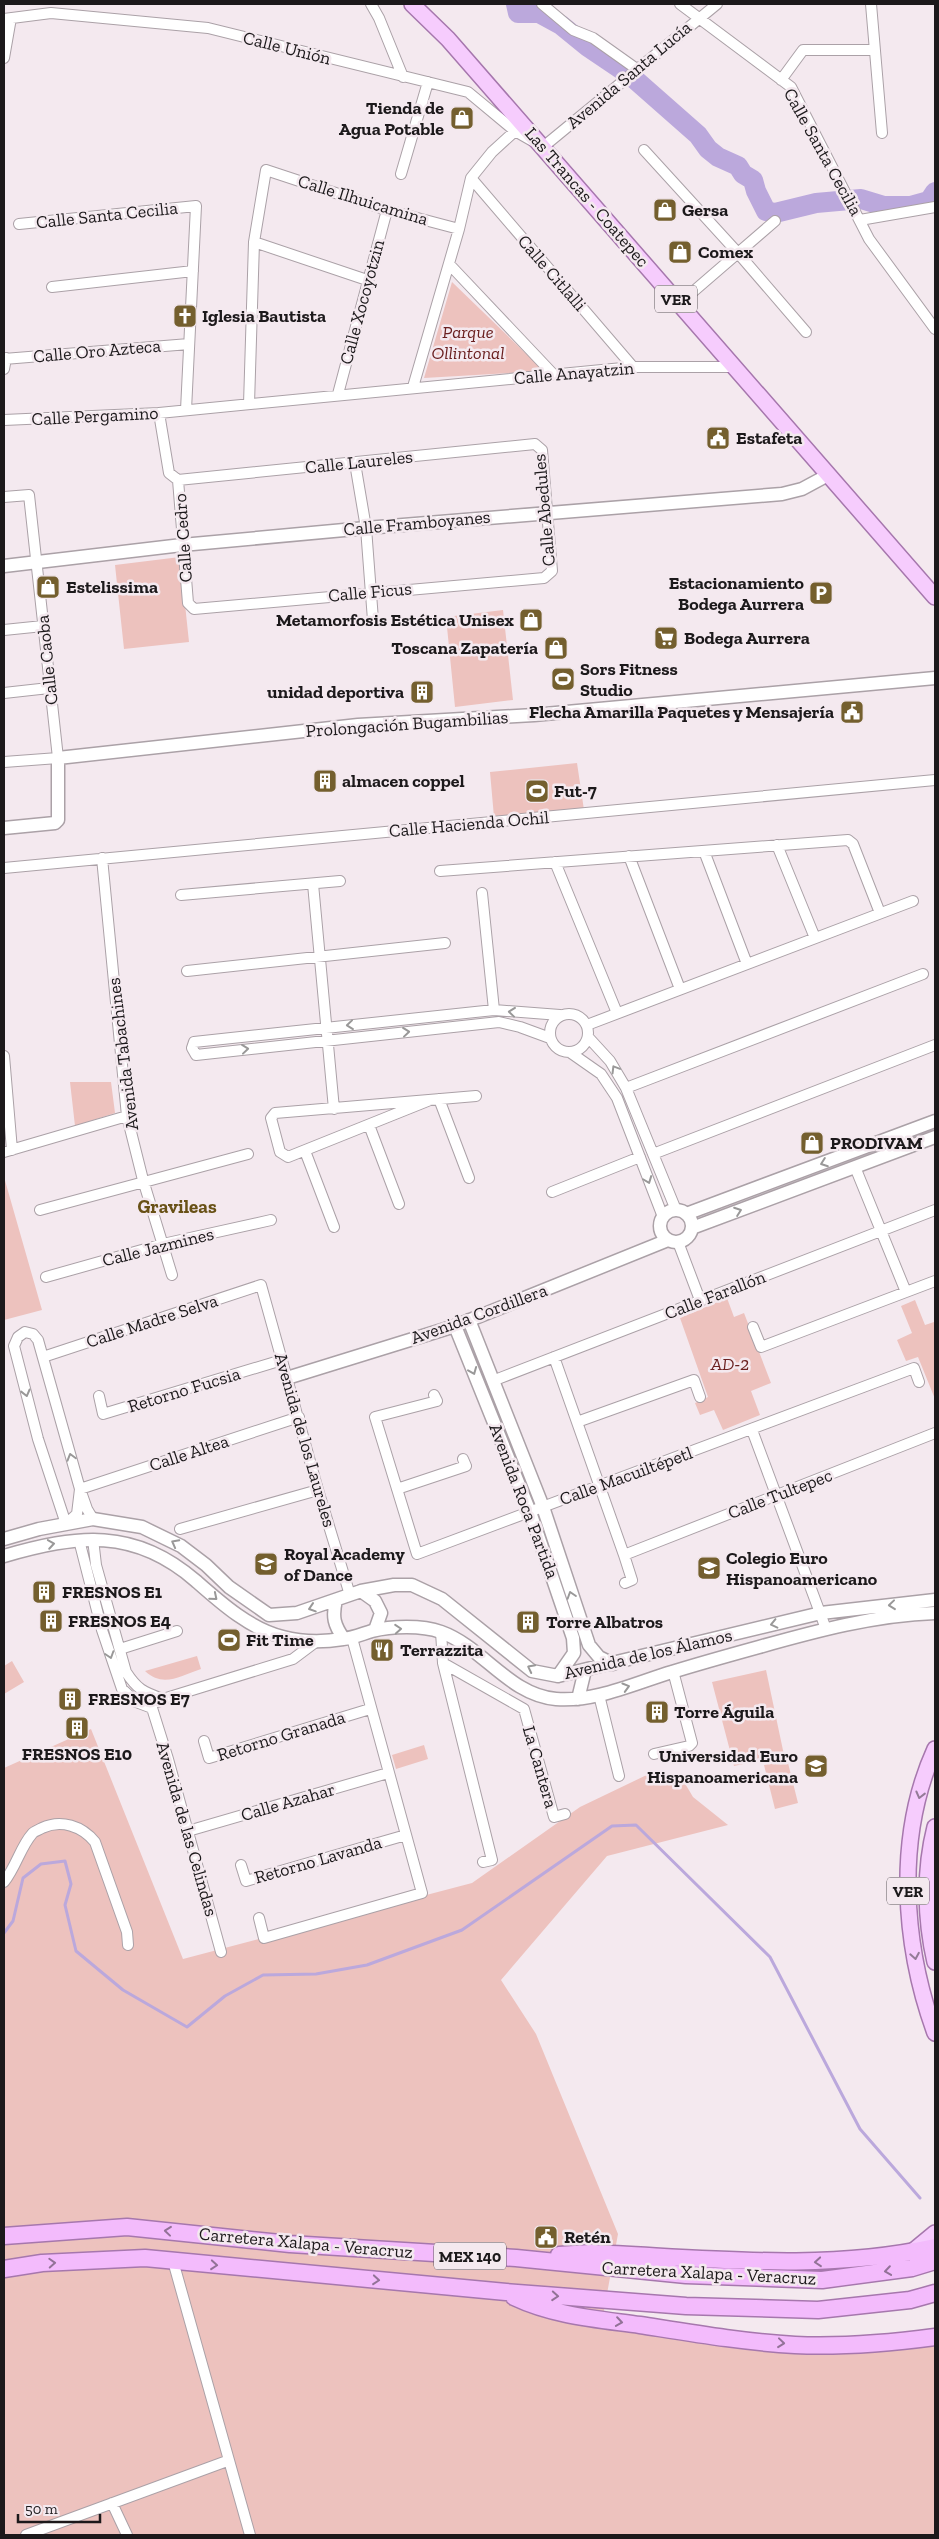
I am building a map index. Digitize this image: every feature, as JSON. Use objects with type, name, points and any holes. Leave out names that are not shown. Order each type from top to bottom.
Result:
[{"type":"highway","name":"Carretera Xalapa - Veracruz","points":[[4,2236],[127,2227],[290,2244],[516,2258],[686,2275],[822,2280],[912,2268],[935,2261]]},
{"type":"highway","points":[[516,2258],[591,2252],[800,2263],[912,2252],[935,2247]]},
{"type":"highway","name":"Carretera Xalapa - Veracruz","points":[[4,2269],[70,2262],[145,2258],[506,2292],[686,2306],[818,2310],[910,2300],[935,2293]]},
{"type":"highway","points":[[506,2292],[535,2307],[565,2314],[795,2345],[899,2342],[935,2337]]},
{"type":"main road","name":"Las Trancas - Coatepec","points":[[412,4],[448,39],[935,597]]},
{"type":"main road","name":"VER","points":[[935,1749],[920,1793],[914,1824],[907,1901],[924,2002],[935,2033]]},
{"type":"main road","points":[[935,1756],[935,1768]]},
{"type":"main road","name":"VER","points":[[935,1827],[930,1847],[927,1916],[935,1962]]},
{"type":"main road","points":[[912,2252],[935,2233]]},
{"type":"street","points":[[371,4],[379,18],[403,77]]},
{"type":"street","points":[[542,4],[573,30],[593,38],[638,70]]},
{"type":"street","name":"Calle Santa Cecilia","points":[[680,4],[791,87],[870,239],[935,329]]},
{"type":"street","name":"Avenida Santa Lucía","points":[[543,147],[716,4]]},
{"type":"street","points":[[871,4],[882,133]]},
{"type":"street","name":"Calle Unión","points":[[6,21],[51,13],[208,28],[468,92],[515,131],[543,147]]},
{"type":"street","points":[[4,58],[6,21]]},
{"type":"street","points":[[781,80],[804,50],[875,50]]},
{"type":"street","points":[[401,174],[428,82]]},
{"type":"street","points":[[413,387],[459,229],[471,178],[492,152],[515,131]]},
{"type":"street","points":[[644,150],[738,253],[806,332]]},
{"type":"street","name":"Calle Ilhuicamina","points":[[254,242],[266,170],[387,210],[459,229]]},
{"type":"street","name":"Calle Citlalli","points":[[471,178],[633,367]]},
{"type":"street","name":"Calle Santa Cecilia","points":[[19,224],[196,206],[193,271]]},
{"type":"street","points":[[860,220],[935,208]]},
{"type":"street","name":"Calle Xocoyotzin","points":[[338,394],[387,210]]},
{"type":"street","points":[[680,303],[775,221]]},
{"type":"street","points":[[249,404],[254,242],[367,280]]},
{"type":"street","points":[[449,264],[554,375]]},
{"type":"street","points":[[52,287],[193,271],[186,410]]},
{"type":"street","name":"Calle Oro Azteca","points":[[5,359],[189,344]]},
{"type":"street","points":[[4,369],[5,359]]},
{"type":"street","name":"Calle Anayatzin","points":[[186,410],[633,367],[735,367]]},
{"type":"street","name":"Calle Pergamino","points":[[4,420],[159,413],[186,410]]},
{"type":"street","name":"Calle Cedro","points":[[159,413],[169,473],[178,480],[182,545],[190,607]]},
{"type":"street","name":"Calle Laureles","points":[[178,480],[535,444],[539,446]]},
{"type":"street","name":"Calle Abedules","points":[[539,446],[542,450],[552,571],[549,575]]},
{"type":"street","points":[[355,463],[366,528],[373,620]]},
{"type":"street","name":"Calle Framboyanes","points":[[4,566],[182,545],[547,512],[782,494],[802,488],[828,475]]},
{"type":"street","name":"Calle Caoba","points":[[4,498],[29,495],[58,758],[59,816],[55,823],[4,828]]},
{"type":"street","name":"Calle Ficus","points":[[190,607],[194,609],[544,578],[549,575]]},
{"type":"street","points":[[4,630],[43,626]]},
{"type":"street","name":"Prolongación Bugambilias","points":[[58,758],[358,725],[534,715],[935,678]]},
{"type":"street","points":[[4,693],[49,688]]},
{"type":"street","points":[[4,762],[58,758]]},
{"type":"street","name":"Calle Hacienda Ochil","points":[[4,868],[935,780]]},
{"type":"street","points":[[440,871],[848,840],[852,844],[880,913]]},
{"type":"street","points":[[777,845],[815,938]]},
{"type":"street","points":[[704,851],[747,964]]},
{"type":"street","points":[[630,856],[680,989]]},
{"type":"street","name":"Avenida Tabachines","points":[[102,858],[127,1116],[143,1180],[172,1275]]},
{"type":"street","points":[[555,862],[618,1013]]},
{"type":"street","points":[[181,895],[340,881]]},
{"type":"street","points":[[313,884],[318,957],[334,1109]]},
{"type":"street","points":[[482,893],[494,1010]]},
{"type":"street","points":[[587,1025],[912,901]]},
{"type":"street","points":[[187,971],[444,943]]},
{"type":"street","points":[[626,1088],[923,974]]},
{"type":"street","points":[[571,1053],[582,1047],[588,1037],[587,1025],[584,1020],[573,1014],[560,1015],[494,1010],[194,1042],[192,1048],[196,1055],[499,1022],[520,1027],[550,1038],[558,1049],[571,1053],[601,1074],[617,1098],[662,1217],[660,1227],[664,1237],[673,1241],[687,1238],[692,1228],[692,1223],[681,1212],[653,1154],[626,1088],[610,1061],[588,1037]]},
{"type":"street","points":[[452,1014],[454,1027]]},
{"type":"street","points":[[550,1038],[551,1025],[560,1015]]},
{"type":"street","points":[[653,1154],[935,1045]]},
{"type":"street","points":[[4,1056],[8,1151],[127,1116]]},
{"type":"street","points":[[435,1100],[288,1157],[283,1155],[271,1118],[272,1115],[476,1096]]},
{"type":"street","points":[[435,1100],[469,1178]]},
{"type":"street","points":[[662,1217],[681,1212],[935,1121]]},
{"type":"street","points":[[628,1128],[641,1123]]},
{"type":"street","points":[[369,1125],[399,1204]]},
{"type":"street","points":[[692,1228],[935,1137]]},
{"type":"street","points":[[305,1151],[334,1227]]},
{"type":"street","points":[[40,1210],[143,1180],[248,1154]]},
{"type":"street","points":[[552,1192],[640,1158]]},
{"type":"street","points":[[855,1167],[906,1292]]},
{"type":"street","name":"Calle Farallón","points":[[495,1380],[935,1210]]},
{"type":"street","name":"Calle Jazmines","points":[[46,1276],[163,1244],[271,1220]]},
{"type":"street","points":[[673,1241],[700,1300]]},
{"type":"street","name":"Avenida Cordillera","points":[[287,1378],[455,1326],[673,1241]]},
{"type":"street","points":[[753,1326],[761,1347],[935,1281]]},
{"type":"street","name":"Calle Madre Selva","points":[[43,1357],[261,1285]]},
{"type":"street","name":"Avenida de los Laureles","points":[[261,1285],[318,1490],[355,1593]]},
{"type":"street","name":"Avenida Roca Partida","points":[[469,1320],[495,1380],[543,1507],[589,1645],[599,1657],[613,1664]]},
{"type":"street","name":"Avenida Roca Partida","points":[[455,1326],[530,1512],[573,1638],[574,1653],[558,1676]]},
{"type":"street","points":[[80,1489],[77,1514],[66,1524],[29,1406],[14,1346],[18,1337],[25,1332],[33,1334],[38,1340],[80,1489],[87,1509],[93,1519]]},
{"type":"street","points":[[554,1357],[632,1580],[625,1583]]},
{"type":"street","name":"Retorno Fucsia","points":[[99,1396],[103,1414],[282,1360]]},
{"type":"street","name":"Calle Macuiltépetl","points":[[397,1489],[416,1554],[600,1487],[914,1368],[919,1382]]},
{"type":"street","points":[[576,1422],[694,1380],[700,1397]]},
{"type":"street","points":[[434,1395],[437,1401],[376,1418],[397,1489],[466,1466],[463,1459]]},
{"type":"street","name":"Calle Altea","points":[[80,1489],[298,1416]]},
{"type":"street","points":[[752,1430],[826,1629]]},
{"type":"street","name":"Calle Tultepec","points":[[624,1555],[935,1434]]},
{"type":"street","points":[[180,1529],[318,1490]]},
{"type":"street","name":"Avenida de los Álamos","points":[[4,1539],[93,1519],[142,1527],[181,1546],[206,1565],[229,1588],[269,1615],[297,1613],[355,1593],[394,1585],[412,1585],[442,1599],[532,1670],[558,1676],[821,1613],[935,1600]]},
{"type":"street","points":[[93,1539],[96,1566],[126,1672],[135,1686],[145,1693],[163,1699]]},
{"type":"street","name":"Avenida de los Álamos","points":[[4,1556],[47,1544],[79,1540],[93,1539],[126,1542],[147,1549],[174,1563],[245,1620],[282,1637],[317,1641],[348,1638],[374,1630],[418,1627],[441,1632],[472,1650],[500,1674],[539,1696],[556,1699],[578,1699],[599,1695],[673,1671],[826,1629],[935,1613]]},
{"type":"street","points":[[79,1540],[102,1630],[122,1689],[136,1702],[152,1708],[163,1699],[293,1658],[317,1641]]},
{"type":"street","points":[[355,1593],[375,1601],[381,1613],[374,1630]]},
{"type":"street","points":[[259,1918],[264,1938],[422,1893],[348,1638],[336,1628],[333,1616],[336,1600]]},
{"type":"street","points":[[849,1610],[852,1624]]},
{"type":"street","points":[[120,1649],[177,1631]]},
{"type":"street","points":[[441,1632],[443,1663],[492,1860],[483,1862]]},
{"type":"street","name":"La Cantera","points":[[443,1663],[524,1709],[554,1817],[565,1814]]},
{"type":"street","points":[[578,1699],[585,1670]]},
{"type":"street","points":[[654,1754],[689,1746],[692,1743],[673,1671]]},
{"type":"street","points":[[599,1695],[619,1776]]},
{"type":"street","name":"Avenida de las Celindas","points":[[152,1708],[221,1952]]},
{"type":"street","name":"Retorno Granada","points":[[204,1741],[209,1758],[370,1709]]},
{"type":"street","name":"Calle Azahar","points":[[188,1831],[388,1772]]},
{"type":"street","points":[[4,1882],[13,1871],[32,1833],[53,1823],[74,1826],[87,1833],[95,1842],[127,1932],[128,1945]]},
{"type":"street","name":"Retorno Lavanda","points":[[241,1865],[246,1881],[406,1835]]},
{"type":"street","points":[[173,2261],[227,2461],[250,2535]]},
{"type":"street","points":[[26,2535],[227,2461]]},
{"type":"street","points":[[112,2504],[127,2535]]},
{"type":"green space","name":"Parque Ollintonal","points":[[452,282],[544,371],[424,378]]},
{"type":"green space","points":[[180,557],[189,642],[124,649],[115,565]]},
{"type":"green space","points":[[503,610],[513,700],[455,707],[446,617]]},
{"type":"green space","name":"Fut-7","points":[[577,763],[584,810],[494,817],[490,772]]},
{"type":"green space","points":[[70,1082],[111,1082],[115,1113],[75,1126]]},
{"type":"green space","points":[[4,1177],[42,1310],[4,1320]]},
{"type":"green space","name":"AD-2","points":[[727,1298],[734,1317],[744,1313],[771,1383],[751,1391],[760,1415],[723,1430],[714,1410],[700,1415],[695,1403],[708,1397],[680,1318]]},
{"type":"green space","points":[[915,1300],[925,1325],[934,1322],[935,1324],[935,1399],[918,1357],[906,1361],[897,1340],[912,1333],[901,1306]]},
{"type":"green space","points":[[197,1656],[201,1669],[179,1677],[165,1680],[158,1679],[145,1671]]},
{"type":"green space","points":[[12,1661],[24,1682],[4,1694],[4,1666]]},
{"type":"green space","points":[[766,1670],[784,1755],[734,1766],[712,1682]]},
{"type":"green space","points":[[91,1729],[183,1959],[472,1883],[580,1807],[655,1771],[680,1775],[693,1797],[728,1825],[607,1856],[501,1980],[536,2034],[618,2234],[602,2321],[781,2342],[935,2332],[935,2535],[4,2535],[4,1768]]},
{"type":"green space","points":[[424,1745],[428,1759],[396,1769],[392,1755]]},
{"type":"green space","points":[[787,1759],[798,1803],[775,1809],[764,1765]]},
{"type":"waterway","points":[[516,4],[518,13],[539,13],[561,25],[588,47],[631,76],[698,135],[708,149],[718,157],[738,166],[743,174],[753,180],[766,211],[775,213],[816,203],[861,199],[884,206],[911,206],[929,201],[935,192]]},
{"type":"waterway","points":[[4,1933],[13,1921],[23,1878],[41,1864],[65,1861],[71,1884],[65,1905],[76,1951],[123,1990],[187,2027],[225,1996],[263,1975],[316,1974],[367,1965],[462,1930],[612,1826],[636,1825],[770,1957],[860,2129],[920,2198]]},
{"type":"place","name":"Tienda de Agua Potable","points":[[462,118]]},
{"type":"place","name":"Gersa","points":[[665,210]]},
{"type":"place","name":"Comex","points":[[680,252]]},
{"type":"place","name":"Iglesia Bautista","points":[[185,316]]},
{"type":"place","name":"Estafeta","points":[[718,438]]},
{"type":"place","name":"Estelissima","points":[[48,587]]},
{"type":"place","name":"Estacionamiento Bodega Aurrera","points":[[821,593]]},
{"type":"place","name":"Metamorfosis Estética Unisex","points":[[531,620]]},
{"type":"place","name":"Bodega Aurrera","points":[[666,638]]},
{"type":"place","name":"Toscana Zapatería","points":[[556,648]]},
{"type":"place","name":"Sors Fitness Studio","points":[[563,679]]},
{"type":"place","name":"unidad deportiva","points":[[422,692]]},
{"type":"place","name":"Flecha Amarilla Paquetes y Mensajería","points":[[852,712]]},
{"type":"place","name":"almacen coppel","points":[[325,781]]},
{"type":"place","name":"Fut-7","points":[[537,791]]},
{"type":"place","name":"PRODIVAM","points":[[812,1143]]},
{"type":"place","name":"Royal Academy of Dance","points":[[266,1564]]},
{"type":"place","name":"Colegio Euro Hispanoamericano","points":[[709,1568]]},
{"type":"place","name":"FRESNOS E1","points":[[44,1592]]},
{"type":"place","name":"FRESNOS E4","points":[[51,1621]]},
{"type":"place","name":"Torre Albatros","points":[[528,1622]]},
{"type":"place","name":"Fit Time","points":[[229,1640]]},
{"type":"place","name":"Terrazzita","points":[[382,1650]]},
{"type":"place","name":"FRESNOS E7","points":[[70,1699]]},
{"type":"place","name":"Torre Águila","points":[[657,1712]]},
{"type":"place","name":"FRESNOS E10","points":[[77,1728]]},
{"type":"place","name":"Universidad Euro Hispanoamericana","points":[[816,1766]]},
{"type":"place","name":"Retén","points":[[546,2237]]},
{"type":"district","name":"Gravileas","points":[[177,1206]]}]
